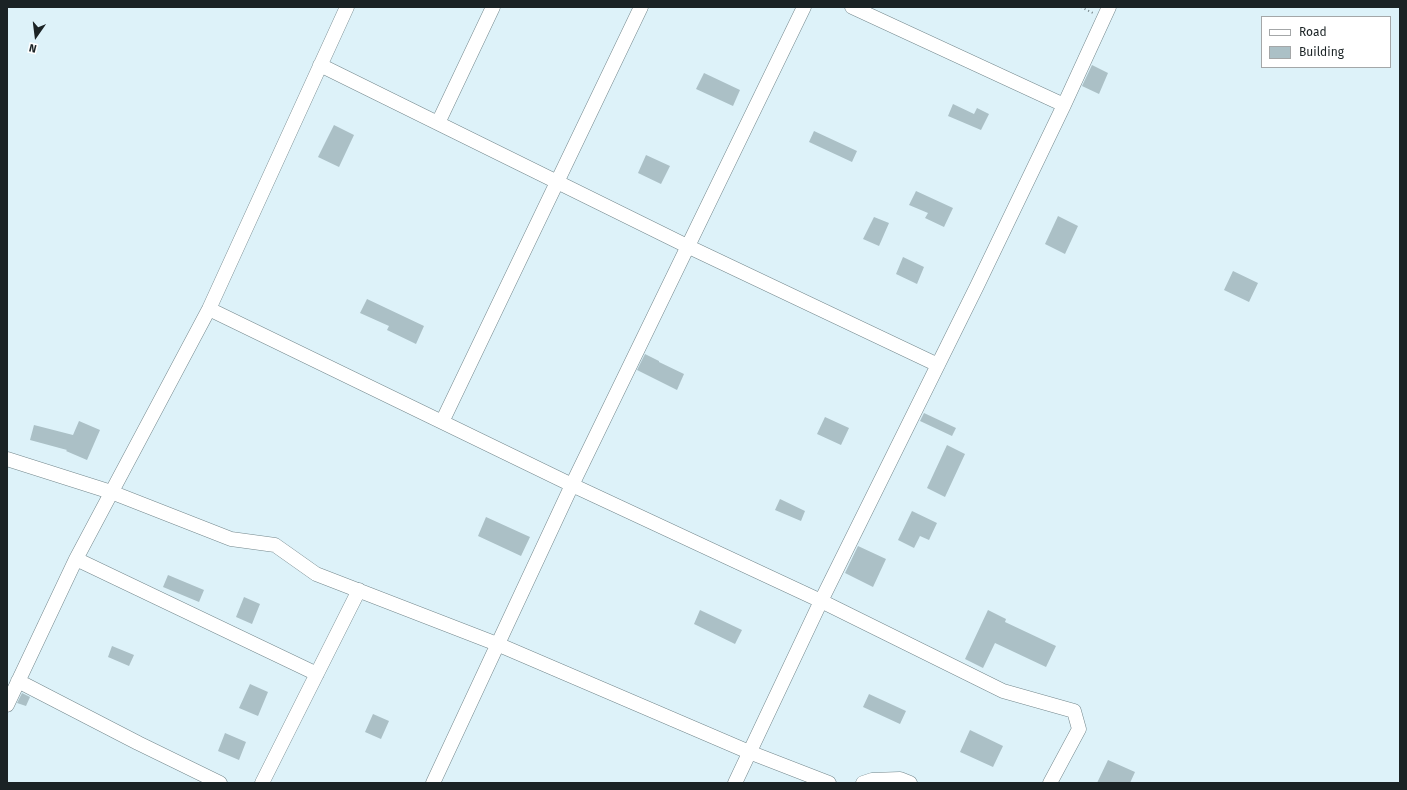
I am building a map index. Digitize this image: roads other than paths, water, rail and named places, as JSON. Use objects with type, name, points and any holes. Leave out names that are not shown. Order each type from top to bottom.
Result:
[{"type":"street","points":[[7,705],[76,559],[209,309],[347,7]]},
{"type":"street","points":[[438,123],[492,7]]},
{"type":"street","points":[[442,422],[641,7]]},
{"type":"street","points":[[433,783],[572,484],[804,7]]},
{"type":"street","points":[[852,7],[1064,105]]},
{"type":"street","points":[[735,783],[821,601],[938,365],[1064,105],[1109,7]]},
{"type":"street","points":[[320,65],[688,246],[938,365]]},
{"type":"street","points":[[209,309],[442,422],[821,601],[1003,691],[1074,711],[1079,729],[1050,783]]},
{"type":"street","points":[[7,459],[111,492],[231,539],[275,545],[316,574],[498,644],[749,752],[830,783]]},
{"type":"street","points":[[76,559],[317,674]]},
{"type":"street","points":[[262,783],[359,590]]},
{"type":"street","points":[[18,681],[138,743],[220,783]]},
{"type":"street","points":[[863,783],[872,780],[900,779],[910,783]]}]
